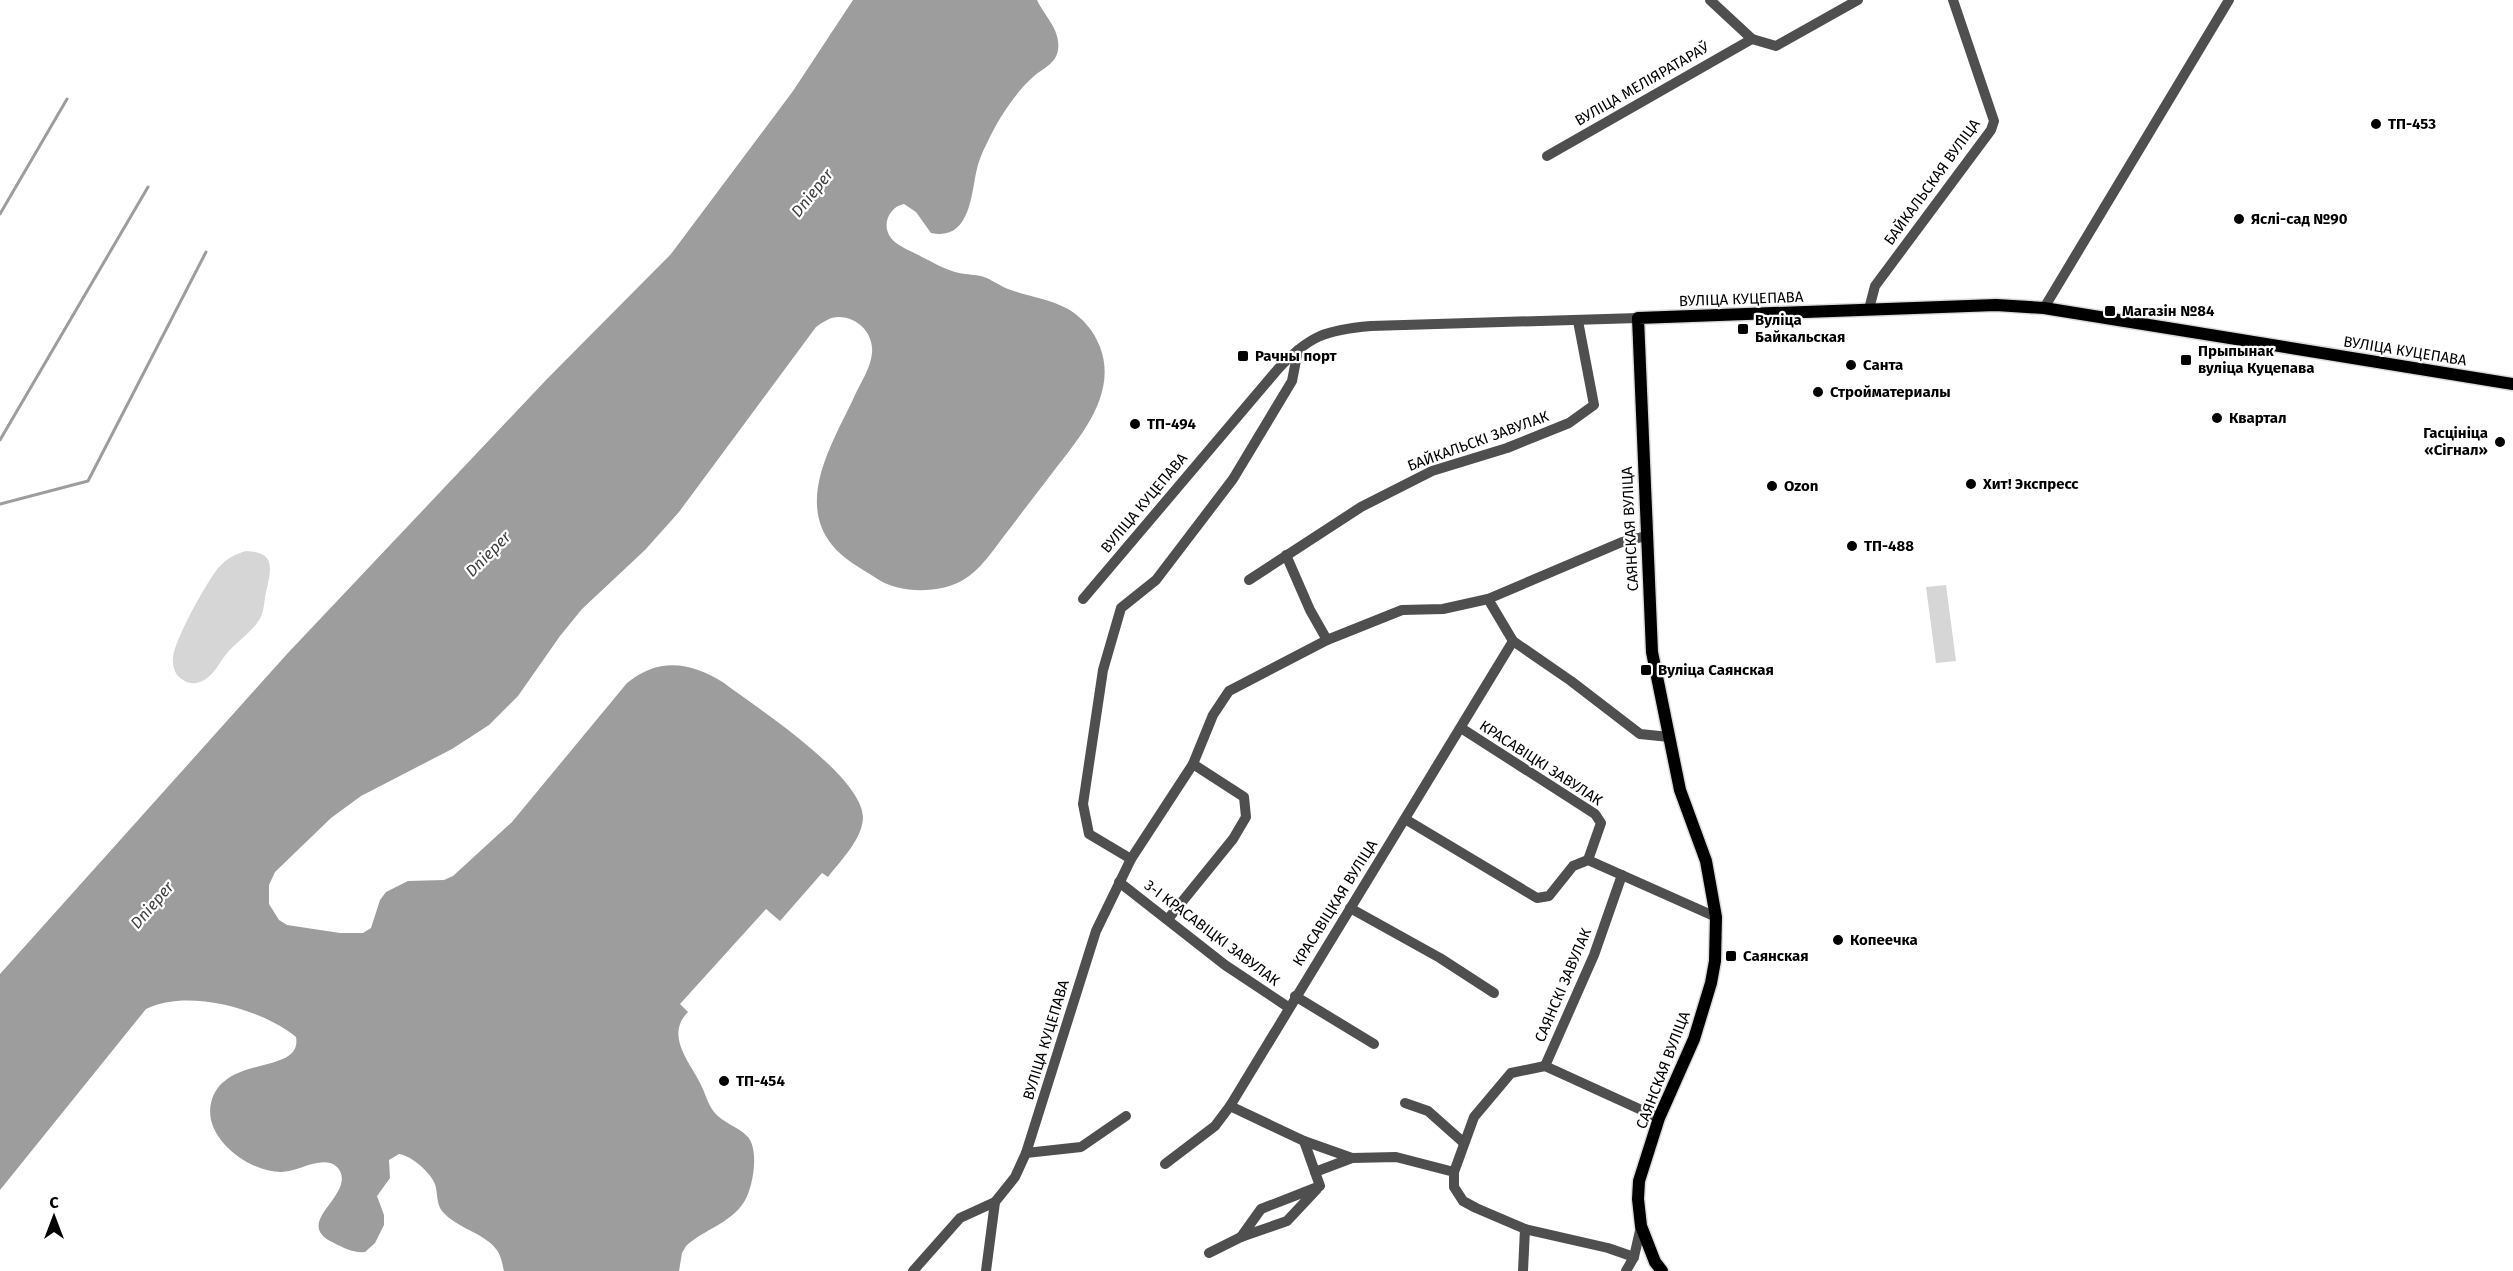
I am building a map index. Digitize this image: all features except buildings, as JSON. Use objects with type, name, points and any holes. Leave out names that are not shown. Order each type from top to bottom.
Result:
[{"type":"main road","name":"ВУЛІЦА КУЦЕПАВА","points":[[1638,318],[1996,305],[2044,308],[2513,384]]},
{"type":"main road","name":"САЯНСКАЯ ВУЛІЦА","points":[[1638,318],[1652,652],[1680,790],[1706,861],[1716,917],[1715,961],[1711,983],[1694,1040],[1659,1118],[1640,1181],[1638,1199],[1641,1226],[1655,1262],[1662,1271]]},
{"type":"street","points":[[1710,0],[1752,39],[1776,46],[1858,0]]},
{"type":"street","name":"БАЙКАЛЬСКАЯ ВУЛІЦА","points":[[1869,309],[1875,286],[1984,140],[1994,121],[1953,0]]},
{"type":"street","points":[[2044,308],[2229,0]]},
{"type":"street","name":"ВУЛІЦА МЕЛІЯРАТАРАЎ","points":[[1547,156],[1752,39]]},
{"type":"street","name":"ВУЛІЦА КУЦЕПАВА","points":[[1083,599],[1270,377],[1313,338],[1354,328],[1638,318]]},
{"type":"street","name":"БАЙКАЛЬСКІ ЗАВУЛАК","points":[[1249,580],[1361,507],[1432,471],[1507,448],[1569,423],[1594,405],[1578,321]]},
{"type":"street","points":[[1131,859],[1089,834],[1083,804],[1103,670],[1121,608],[1156,580],[1233,479],[1292,381],[1299,349]]},
{"type":"street","points":[[1119,882],[1131,859],[1193,764],[1213,715],[1229,691],[1327,640],[1402,610],[1443,609],[1488,599],[1622,542],[1646,536]]},
{"type":"street","points":[[1287,555],[1310,610],[1327,640]]},
{"type":"street","points":[[1488,599],[1513,641],[1571,681],[1640,734],[1669,737]]},
{"type":"street","name":"КРАСАВІЦКАЯ ВУЛІЦА","points":[[1165,1164],[1215,1126],[1230,1106],[1288,1007],[1513,641]]},
{"type":"street","name":"КРАСАВІЦКІ ЗАВУЛАК","points":[[1461,728],[1595,814],[1601,823],[1588,860]]},
{"type":"street","points":[[1168,919],[1233,839],[1246,817],[1244,797],[1193,764]]},
{"type":"street","points":[[1405,819],[1537,898],[1549,896],[1573,866],[1588,860],[1716,917]]},
{"type":"street","name":"САЯНСКІ ЗАВУЛАК","points":[[1454,1172],[1474,1117],[1511,1073],[1545,1066],[1594,955],[1622,875]]},
{"type":"street","name":"ВУЛІЦА КУЦЕПАВА","points":[[995,1202],[1015,1177],[1026,1153],[1096,931],[1119,882]]},
{"type":"street","name":"3-І КРАСАВІЦКІ ЗАВУЛАК","points":[[1119,882],[1225,965],[1288,1007]]},
{"type":"street","points":[[1350,908],[1440,958],[1494,993]]},
{"type":"street","name":"3-І КРАСАВІЦКІ ЗАВУЛАК","points":[[1296,996],[1374,1044]]},
{"type":"street","points":[[1545,1066],[1659,1118]]},
{"type":"street","points":[[1405,1102],[1428,1112],[1464,1143]]},
{"type":"street","points":[[1230,1106],[1304,1141],[1352,1158]]},
{"type":"street","points":[[1026,1153],[1081,1147],[1126,1116]]},
{"type":"street","points":[[1304,1141],[1320,1186]]},
{"type":"street","points":[[1315,1172],[1352,1158],[1396,1157],[1454,1172],[1454,1187],[1463,1201],[1525,1229],[1608,1248],[1634,1257]]},
{"type":"street","points":[[1241,1238],[1261,1209],[1320,1186]]},
{"type":"street","points":[[1209,1253],[1287,1221],[1320,1186]]},
{"type":"street","points":[[913,1271],[960,1218],[995,1202]]},
{"type":"street","points":[[986,1271],[995,1202]]},
{"type":"street","points":[[1626,1271],[1634,1257],[1641,1226]]},
{"type":"street","points":[[1523,1271],[1525,1229]]},
{"type":"shaded area","points":[[246,551],[262,554],[269,562],[270,573],[262,615],[254,627],[228,652],[209,677],[200,682],[189,683],[176,673],[173,660],[185,624],[219,567],[231,557]]},
{"type":"shaded area","points":[[1946,585],[1956,661],[1936,663],[1926,587]]},
{"type":"water","name":"Dnieper","points":[[853,0],[1037,0],[1052,24],[1057,36],[1057,55],[1020,90],[996,125],[980,158],[966,216],[960,224],[953,231],[943,234],[931,233],[916,212],[904,204],[899,205],[889,215],[887,230],[895,242],[936,264],[954,272],[978,275],[1007,289],[1054,303],[1068,309],[1083,321],[1098,341],[1104,364],[1104,381],[1100,398],[1084,429],[990,554],[969,576],[953,585],[931,590],[907,589],[885,583],[842,555],[832,545],[822,527],[817,508],[822,469],[868,369],[872,353],[870,339],[858,323],[839,317],[824,322],[816,327],[679,512],[645,550],[582,609],[518,696],[489,725],[452,749],[361,796],[331,818],[275,872],[269,885],[269,904],[279,920],[287,925],[340,933],[363,933],[371,928],[380,900],[386,892],[408,881],[444,880],[453,876],[512,822],[627,683],[651,669],[675,665],[699,670],[724,683],[828,763],[858,801],[863,818],[855,842],[828,877],[822,873],[780,921],[766,909],[680,1004],[688,1012],[681,1021],[679,1030],[681,1048],[685,1057],[714,1112],[747,1136],[751,1142],[754,1169],[744,1202],[732,1215],[686,1246],[682,1253],[679,1271],[504,1271],[496,1249],[485,1239],[448,1217],[440,1208],[435,1184],[429,1175],[415,1161],[399,1154],[389,1160],[390,1178],[377,1196],[384,1215],[384,1225],[375,1243],[365,1252],[349,1250],[322,1235],[319,1227],[320,1218],[342,1181],[337,1167],[324,1162],[281,1172],[255,1166],[231,1151],[221,1140],[210,1116],[211,1103],[218,1087],[230,1077],[245,1070],[287,1057],[295,1049],[296,1037],[282,1027],[245,1010],[203,1001],[163,1003],[146,1009],[0,1190],[0,974],[287,654],[546,380],[671,254],[793,91]]},
{"type":"waterway","points":[[0,214],[67,99]]},
{"type":"waterway","points":[[0,440],[148,187]]},
{"type":"waterway","points":[[0,504],[88,481],[206,252]]},
{"type":"place","name":"ТП-453","points":[[2376,124]]},
{"type":"place","name":"Яслі-сад №90","points":[[2239,219]]},
{"type":"place","name":"Магазін №84","points":[[2110,311]]},
{"type":"place","name":"Вуліца Байкальская","points":[[1743,329]]},
{"type":"place","name":"Рачны порт","points":[[1243,356]]},
{"type":"place","name":"Прыпынак вуліца Куцепава","points":[[2186,360]]},
{"type":"place","name":"Санта","points":[[1851,365]]},
{"type":"place","name":"Стройматериалы","points":[[1818,392]]},
{"type":"place","name":"Квартал","points":[[2217,418]]},
{"type":"place","name":"ТП-494","points":[[1135,424]]},
{"type":"place","name":"Гасцініца «Сігнал»","points":[[2500,442]]},
{"type":"place","name":"Хит! Экспресс","points":[[1971,484]]},
{"type":"place","name":"Ozon","points":[[1772,486]]},
{"type":"place","name":"ТП-488","points":[[1852,546]]},
{"type":"place","name":"Вуліца Саянская","points":[[1646,670]]},
{"type":"place","name":"Копеечка","points":[[1838,940]]},
{"type":"place","name":"Саянская","points":[[1731,956]]},
{"type":"place","name":"ТП-454","points":[[724,1081]]}]
